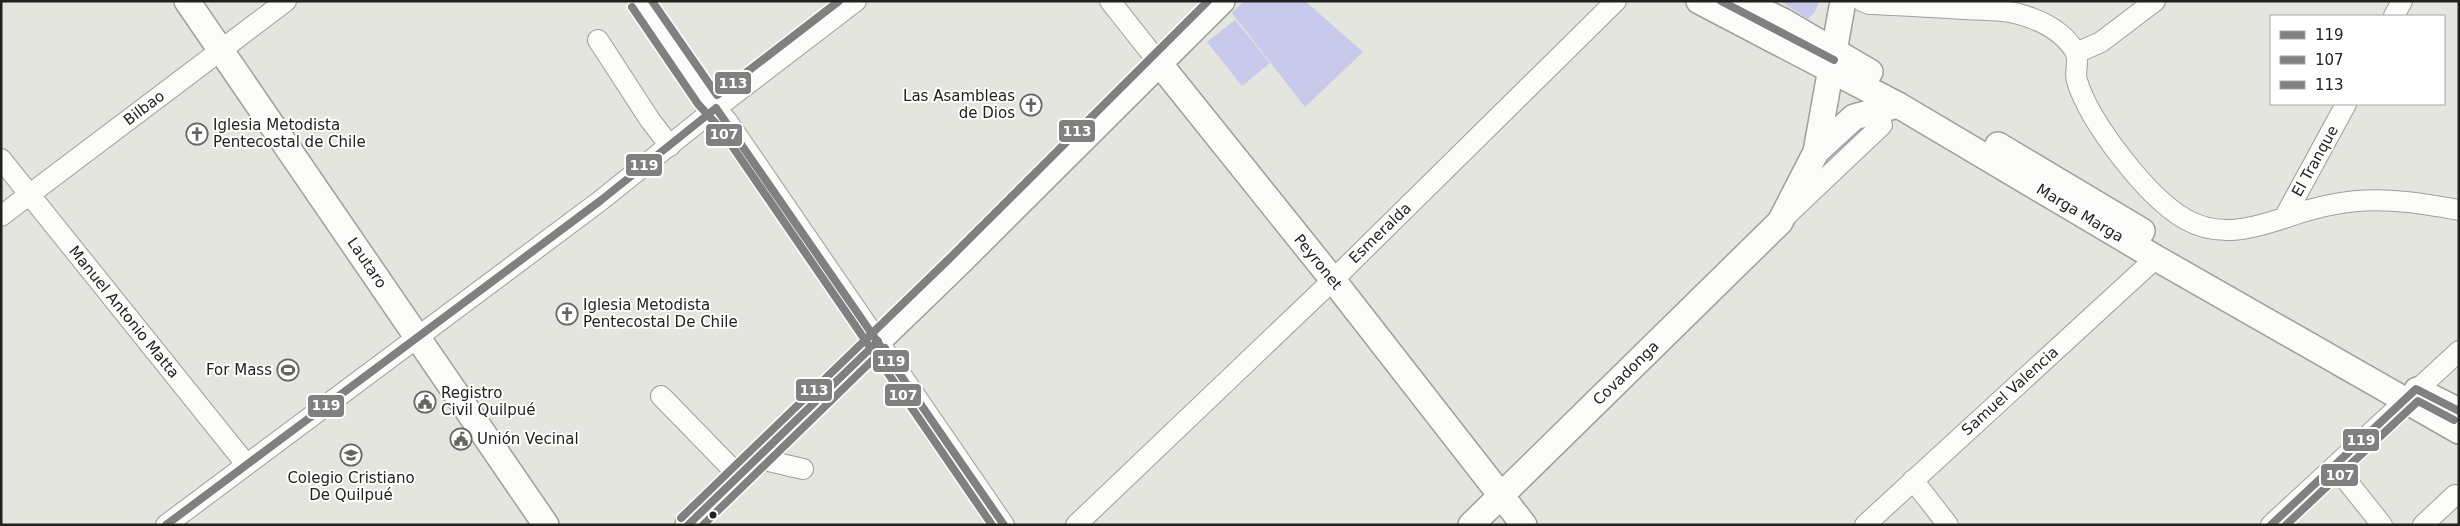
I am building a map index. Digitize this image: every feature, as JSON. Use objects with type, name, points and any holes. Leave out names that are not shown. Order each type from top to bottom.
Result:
[{"type":"main road","name":"Lautaro","points":[[187,1],[546,525]]},
{"type":"main road","points":[[688,525],[878,341],[1222,1]]},
{"type":"main road","name":"Marga Marga","points":[[1699,1],[1831,60],[2086,196],[2410,395],[2459,431]]},
{"type":"main road","name":"Marga Marga","points":[[1741,1],[1782,21],[1831,60],[1898,105],[2156,258],[2410,395],[2459,411]]},
{"type":"main road","name":"Covadonga","points":[[1471,525],[1780,222],[1816,152],[1843,1]]},
{"type":"main road","name":"Peyronet","points":[[1159,63],[1524,525]]},
{"type":"main road","points":[[1816,152],[1854,117],[1898,105]]},
{"type":"street","name":"Bilbao","points":[[1,216],[286,1]]},
{"type":"street","points":[[640,1],[706,98],[727,121],[1004,525]]},
{"type":"street","points":[[166,525],[670,146],[716,108],[856,1]]},
{"type":"street","name":"Peyronet","points":[[1110,1],[1159,63]]},
{"type":"street","name":"Esmeralda","points":[[1076,525],[1332,280],[1616,1]]},
{"type":"street","points":[[1862,1],[1869,4],[2005,11],[2030,17],[2056,30],[2065,38],[2076,53],[2076,80],[2100,127],[2156,197],[2186,220],[2209,228],[2232,231],[2251,229],[2284,218],[2357,201],[2396,201],[2459,210]]},
{"type":"street","points":[[2395,15],[2402,1]]},
{"type":"street","points":[[2076,53],[2101,42],[2152,2]]},
{"type":"street","points":[[598,40],[650,120],[670,146]]},
{"type":"street","name":"El Tranque","points":[[2284,218],[2345,105]]},
{"type":"street","name":"Covadonga","points":[[1780,222],[1882,125]]},
{"type":"street","name":"Manuel Antonio Matta","points":[[1,159],[246,464]]},
{"type":"street","name":"Samuel Valencia","points":[[1865,525],[2156,258]]},
{"type":"street","points":[[2270,525],[2459,351]]},
{"type":"street","points":[[661,396],[738,475]]},
{"type":"street","points":[[756,458],[802,468]]},
{"type":"street","points":[[2335,466],[2382,525]]},
{"type":"street","points":[[1913,480],[1948,525]]},
{"type":"street","points":[[2423,525],[2455,495]]},
{"type":"shaded area","points":[[1244,1],[1305,1],[1363,52],[1305,107],[1232,13]]},
{"type":"shaded area","points":[[1780,1],[1820,1],[1814,13],[1808,19]]},
{"type":"shaded area","points":[[1235,20],[1270,63],[1242,86],[1207,42]]},
{"type":"shaded area","points":[[1878,116],[1826,174],[1822,168],[1841,145],[1862,126]]},
{"type":"transit line","name":"113","points":[[652,1],[717,95],[839,1]]},
{"type":"transit line","name":"113","points":[[681,518],[950,258],[1208,1]]},
{"type":"transit line","name":"113","points":[[1721,1],[1834,60]]},
{"type":"transit line","name":"107","points":[[632,7],[698,104],[719,127],[992,525]]},
{"type":"transit line","name":"119","points":[[166,525],[600,201],[716,108],[1004,525]]},
{"type":"transit line","name":"119","points":[[688,525],[878,341]]},
{"type":"transit line","name":"107","points":[[703,525],[885,348]]},
{"type":"transit line","name":"119","points":[[2271,525],[2416,389],[2459,411]]},
{"type":"transit line","name":"107","points":[[2286,525],[2418,401],[2454,420]]},
{"type":"place","name":"Las Asambleas de Dios","points":[[1031,105]]},
{"type":"place","name":"Iglesia Metodista Pentecostal de Chile","points":[[197,134]]},
{"type":"place","name":"Iglesia Metodista Pentecostal De Chile","points":[[567,314]]},
{"type":"place","name":"For Mass","points":[[288,370]]},
{"type":"place","name":"Registro Civil Quilpué","points":[[425,402]]},
{"type":"place","name":"Unión Vecinal","points":[[461,439]]},
{"type":"place","name":"Colegio Cristiano De Quilpué","points":[[351,455]]}]
